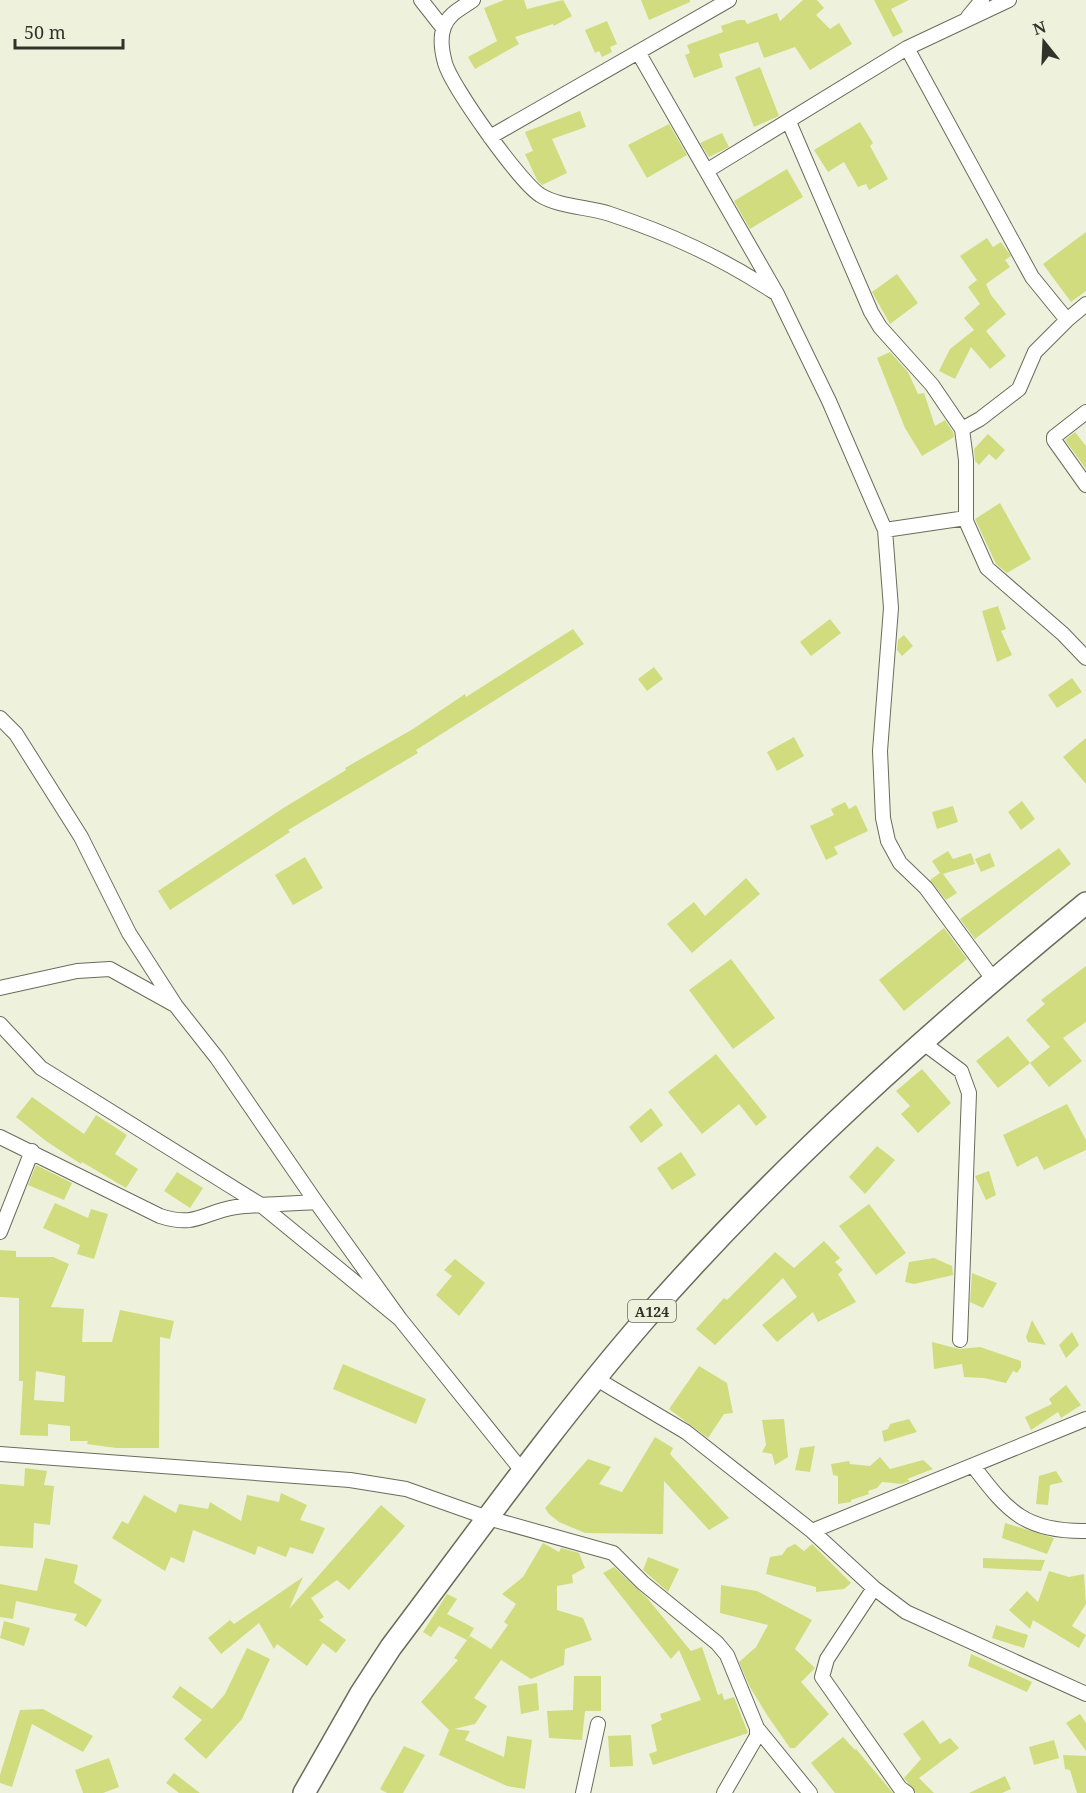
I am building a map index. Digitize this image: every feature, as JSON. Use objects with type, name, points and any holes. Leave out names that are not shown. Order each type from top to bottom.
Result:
[{"type":"highway","name":"A124","points":[[304,1793],[361,1693],[391,1647],[595,1378],[714,1243],[849,1108],[993,979],[1086,903]]},
{"type":"street","points":[[421,0],[443,28]]},
{"type":"street","points":[[473,0],[450,15],[443,28],[441,40],[445,64],[490,137],[526,182],[541,196],[607,213],[687,243],[728,262],[777,294]]},
{"type":"street","points":[[490,137],[729,0]]},
{"type":"street","points":[[964,21],[982,0]]},
{"type":"street","points":[[708,171],[907,48],[1009,0]]},
{"type":"street","points":[[907,48],[1032,277],[1067,320]]},
{"type":"street","points":[[638,52],[777,294],[829,401],[885,530],[891,608],[880,751],[884,818],[888,841],[900,863],[919,880],[993,979]]},
{"type":"street","points":[[789,122],[871,312],[880,327],[932,385],[962,429],[966,460],[966,518],[983,562],[992,575],[1025,600],[1086,658]]},
{"type":"street","points":[[962,429],[980,419],[1019,389],[1035,352],[1086,304]]},
{"type":"street","points":[[1086,412],[1054,437],[1054,440],[1086,484]]},
{"type":"street","points":[[885,530],[966,518]]},
{"type":"street","points":[[0,718],[16,734],[81,837],[129,933],[176,1006],[217,1058],[400,1319],[523,1472]]},
{"type":"street","points":[[0,988],[77,971],[110,969],[176,1006]]},
{"type":"street","points":[[0,1024],[41,1068],[68,1087],[261,1205],[400,1319]]},
{"type":"street","points":[[922,1042],[961,1071],[969,1093],[960,1340]]},
{"type":"street","points":[[0,1137],[160,1216],[178,1222],[193,1221],[232,1208],[316,1202]]},
{"type":"street","points":[[0,1232],[32,1151]]},
{"type":"street","points":[[595,1378],[686,1432],[812,1531],[874,1588],[906,1612],[1086,1694]]},
{"type":"street","points":[[812,1531],[974,1467],[1086,1419]]},
{"type":"street","points":[[0,1454],[350,1480],[406,1488],[488,1518],[613,1553],[643,1583],[717,1643],[727,1656],[757,1728],[810,1793]]},
{"type":"street","points":[[974,1467],[1001,1503],[1015,1514],[1034,1524],[1060,1532],[1086,1531]]},
{"type":"street","points":[[874,1588],[827,1659],[822,1677],[900,1788],[907,1793]]},
{"type":"street","points":[[583,1793],[598,1724]]},
{"type":"street","points":[[724,1793],[757,1736],[757,1728]]},
{"type":"building","points":[[504,0],[524,0],[527,9],[563,0],[572,16],[554,26],[553,24],[515,37],[519,44],[475,69],[468,57],[497,41],[484,8]]},
{"type":"building","points":[[641,0],[690,0],[690,2],[649,20]]},
{"type":"building","points":[[803,0],[817,0],[824,8],[816,15],[830,29],[839,23],[852,44],[810,70],[795,47],[764,58],[758,42],[719,54],[723,67],[694,78],[685,55],[690,53],[687,45],[723,32],[721,26],[738,20],[745,20],[747,24],[777,13],[780,21]]},
{"type":"building","points":[[874,0],[909,0],[891,9],[903,32],[893,37]]},
{"type":"building","points":[[607,21],[617,44],[610,47],[612,52],[602,57],[599,51],[595,53],[585,30]]},
{"type":"building","points":[[760,67],[779,116],[754,127],[735,77]]},
{"type":"building","points":[[580,111],[586,127],[552,139],[567,173],[542,185],[537,180],[525,154],[533,151],[525,132]]},
{"type":"building","points":[[860,122],[873,143],[870,146],[888,179],[869,190],[866,184],[858,187],[844,162],[828,172],[814,150]]},
{"type":"building","points":[[669,124],[687,155],[647,178],[628,145]]},
{"type":"building","points":[[722,133],[729,147],[709,157],[700,143]]},
{"type":"building","points":[[787,169],[803,197],[750,229],[734,201]]},
{"type":"building","points":[[1086,232],[1086,291],[1071,302],[1043,264]]},
{"type":"building","points":[[987,238],[993,247],[1001,242],[1011,256],[1005,260],[1010,267],[986,284],[991,295],[1006,314],[986,331],[1006,356],[990,369],[971,347],[955,379],[939,371],[950,349],[974,330],[964,318],[980,304],[968,287],[977,280],[960,256]]},
{"type":"building","points":[[897,274],[918,303],[890,324],[872,292]]},
{"type":"building","points":[[890,352],[908,372],[918,394],[924,393],[935,426],[945,420],[953,432],[954,437],[922,456],[905,428],[877,358]]},
{"type":"building","points":[[1075,432],[1086,446],[1086,469],[1065,440]]},
{"type":"building","points":[[988,434],[1005,450],[996,460],[989,454],[979,465],[975,461],[974,449]]},
{"type":"building","points":[[1000,503],[1031,559],[1007,573],[996,564],[975,519]]},
{"type":"building","points":[[998,606],[1006,629],[1001,631],[1012,655],[997,662],[982,611]]},
{"type":"building","points":[[830,619],[841,633],[811,656],[800,642]]},
{"type":"building","points":[[573,629],[584,644],[416,750],[418,753],[288,830],[290,832],[170,910],[158,891],[285,807],[346,770],[345,768],[413,729],[465,694],[466,697]]},
{"type":"building","points":[[904,635],[913,646],[902,656],[897,650],[898,640]]},
{"type":"building","points":[[654,667],[663,679],[647,691],[638,679]]},
{"type":"building","points":[[1072,678],[1082,692],[1057,708],[1048,695]]},
{"type":"building","points":[[794,737],[804,756],[777,771],[767,752]]},
{"type":"building","points":[[1086,738],[1086,784],[1063,757]]},
{"type":"building","points":[[1022,801],[1035,819],[1021,830],[1008,812]]},
{"type":"building","points":[[845,802],[849,809],[856,805],[868,831],[834,847],[838,854],[826,860],[810,826],[834,815],[831,809]]},
{"type":"building","points":[[953,806],[958,822],[937,829],[932,812]]},
{"type":"building","points":[[1059,848],[1071,864],[975,939],[960,919]]},
{"type":"building","points":[[948,851],[953,859],[971,853],[975,864],[943,874],[957,893],[946,900],[930,880],[940,873],[932,861]]},
{"type":"building","points":[[990,853],[995,866],[981,872],[975,859]]},
{"type":"building","points":[[305,857],[323,888],[293,905],[275,875]]},
{"type":"building","points":[[746,878],[760,894],[692,953],[667,924],[694,902],[705,916]]},
{"type":"building","points":[[944,928],[967,959],[904,1011],[879,980]]},
{"type":"building","points":[[731,959],[775,1018],[733,1049],[689,990]]},
{"type":"building","points":[[1086,966],[1086,1022],[1063,1038],[1082,1061],[1049,1087],[1030,1063],[1050,1047],[1026,1020],[1045,1004],[1041,1000]]},
{"type":"building","points":[[1008,1036],[1030,1063],[998,1088],[976,1061]]},
{"type":"building","points":[[716,1054],[767,1117],[756,1126],[739,1104],[702,1134],[668,1092]]},
{"type":"building","points":[[922,1069],[951,1103],[918,1133],[901,1114],[910,1106],[896,1091]]},
{"type":"building","points":[[32,1097],[84,1134],[96,1115],[127,1135],[115,1154],[138,1169],[126,1188],[82,1162],[81,1164],[46,1141],[16,1117]]},
{"type":"building","points":[[1067,1104],[1086,1140],[1086,1150],[1044,1170],[1037,1156],[1017,1167],[1003,1135]]},
{"type":"building","points":[[651,1108],[663,1125],[641,1143],[629,1127]]},
{"type":"building","points":[[877,1146],[895,1160],[865,1194],[849,1177]]},
{"type":"building","points":[[681,1152],[696,1175],[672,1190],[657,1168]]},
{"type":"building","points":[[36,1165],[72,1183],[64,1200],[28,1185]]},
{"type":"building","points":[[989,1171],[996,1195],[986,1200],[975,1176]]},
{"type":"building","points":[[177,1172],[203,1188],[190,1208],[164,1191]]},
{"type":"building","points":[[55,1203],[88,1218],[91,1209],[108,1214],[94,1259],[77,1254],[80,1245],[43,1228]]},
{"type":"building","points":[[869,1204],[906,1253],[876,1275],[839,1226]]},
{"type":"building","points":[[824,1241],[840,1258],[835,1262],[843,1270],[838,1274],[856,1302],[818,1322],[813,1312],[777,1342],[762,1325],[797,1297],[783,1278],[715,1345],[696,1329],[724,1298],[727,1300],[775,1252],[794,1268]]},
{"type":"building","points":[[0,1250],[16,1251],[16,1257],[53,1257],[69,1264],[51,1307],[84,1309],[82,1342],[112,1342],[120,1310],[174,1321],[170,1339],[160,1337],[159,1448],[116,1448],[87,1444],[88,1441],[70,1441],[70,1426],[48,1424],[48,1436],[20,1435],[23,1381],[19,1381],[19,1298],[0,1297]],"holes":[[[36,1371],[65,1376],[64,1402],[34,1400]]]},
{"type":"building","points":[[934,1258],[952,1266],[953,1275],[914,1284],[905,1282],[909,1262]]},
{"type":"building","points":[[455,1259],[485,1283],[459,1316],[436,1295],[452,1276],[444,1270]]},
{"type":"building","points":[[972,1273],[997,1283],[983,1308],[970,1302]]},
{"type":"building","points":[[1032,1320],[1046,1345],[1028,1342],[1026,1337]]},
{"type":"building","points":[[1072,1332],[1079,1345],[1066,1358],[1059,1345]]},
{"type":"building","points":[[932,1342],[959,1349],[980,1347],[1021,1361],[1021,1367],[1017,1373],[1013,1371],[1006,1383],[984,1378],[964,1377],[962,1364],[934,1369]]},
{"type":"building","points":[[343,1364],[426,1399],[416,1424],[333,1389]]},
{"type":"building","points":[[699,1366],[727,1383],[733,1413],[724,1414],[708,1438],[669,1409]]},
{"type":"building","points":[[1066,1385],[1081,1405],[1061,1418],[1058,1412],[1031,1430],[1025,1417],[1052,1404],[1049,1399]]},
{"type":"building","points":[[784,1419],[788,1457],[775,1465],[772,1454],[762,1452],[766,1445],[762,1420]]},
{"type":"building","points":[[909,1419],[917,1432],[884,1442],[882,1431],[888,1429],[890,1424]]},
{"type":"building","points":[[655,1437],[673,1448],[670,1454],[729,1518],[709,1530],[664,1481],[663,1534],[585,1533],[559,1522],[549,1514],[545,1508],[588,1459],[611,1467],[599,1484],[622,1492]]},
{"type":"building","points":[[815,1446],[810,1472],[795,1470],[800,1448]]},
{"type":"building","points":[[880,1457],[890,1469],[923,1460],[933,1469],[907,1479],[910,1481],[902,1484],[882,1482],[877,1488],[868,1491],[869,1494],[851,1500],[851,1502],[838,1504],[838,1476],[833,1475],[831,1464],[849,1461],[850,1464],[870,1466]]},
{"type":"building","points":[[25,1468],[47,1471],[44,1485],[54,1486],[50,1525],[34,1523],[33,1548],[0,1546],[0,1484],[24,1486]]},
{"type":"building","points":[[1056,1471],[1063,1482],[1050,1485],[1048,1505],[1036,1504],[1039,1476]]},
{"type":"building","points":[[281,1493],[307,1505],[300,1520],[325,1528],[313,1554],[290,1547],[286,1557],[258,1546],[255,1555],[193,1530],[184,1563],[171,1557],[165,1571],[112,1538],[122,1521],[128,1524],[144,1495],[176,1513],[179,1504],[208,1509],[210,1502],[241,1521],[247,1495],[279,1502]]},
{"type":"building","points":[[381,1505],[405,1526],[349,1590],[337,1580],[311,1598],[324,1617],[319,1620],[346,1640],[336,1653],[323,1643],[307,1666],[277,1644],[274,1649],[259,1623],[221,1654],[208,1638],[230,1620],[234,1624],[303,1577],[289,1609]]},
{"type":"building","points":[[1005,1523],[1054,1538],[1047,1554],[1002,1538]]},
{"type":"building","points":[[543,1543],[559,1552],[561,1548],[579,1553],[585,1568],[572,1575],[573,1583],[557,1586],[557,1610],[583,1618],[592,1640],[565,1649],[564,1665],[531,1679],[501,1660],[474,1698],[487,1706],[475,1724],[454,1729],[470,1731],[465,1740],[504,1757],[507,1736],[532,1740],[525,1789],[507,1786],[439,1755],[449,1730],[421,1702],[458,1660],[454,1658],[470,1636],[491,1649],[508,1625],[504,1622],[516,1604],[502,1594],[523,1577]]},
{"type":"building","points":[[795,1544],[804,1551],[812,1544],[851,1583],[844,1589],[816,1592],[816,1587],[766,1574],[770,1557],[782,1555],[787,1548]]},
{"type":"building","points":[[648,1557],[679,1569],[668,1592],[643,1570]]},
{"type":"building","points":[[45,1558],[78,1565],[74,1583],[102,1600],[86,1627],[74,1620],[77,1614],[16,1601],[13,1619],[0,1617],[0,1584],[37,1591]]},
{"type":"building","points":[[983,1558],[1045,1560],[1041,1571],[983,1568]]},
{"type":"building","points":[[614,1567],[647,1598],[691,1651],[702,1647],[718,1695],[722,1693],[724,1700],[734,1697],[748,1733],[653,1765],[649,1754],[657,1751],[651,1725],[662,1720],[660,1714],[701,1700],[679,1650],[671,1659],[603,1573]]},
{"type":"building","points":[[1049,1571],[1069,1577],[1084,1574],[1086,1604],[1072,1626],[1086,1635],[1079,1648],[1033,1620],[1030,1629],[1009,1610],[1027,1591],[1038,1602]]},
{"type":"building","points":[[721,1585],[757,1591],[812,1620],[795,1649],[815,1668],[801,1682],[829,1714],[795,1748],[790,1748],[767,1715],[750,1687],[739,1662],[756,1647],[768,1625],[720,1613]]},
{"type":"building","points":[[447,1594],[457,1599],[447,1614],[474,1628],[467,1640],[439,1626],[431,1637],[423,1632]]},
{"type":"building","points":[[4,1621],[30,1628],[24,1646],[0,1638]]},
{"type":"building","points":[[996,1625],[1028,1635],[1024,1648],[992,1638]]},
{"type":"building","points":[[247,1648],[270,1659],[242,1719],[206,1759],[184,1739],[202,1720],[172,1697],[180,1686],[212,1709],[225,1694]]},
{"type":"building","points":[[971,1654],[1032,1682],[1027,1692],[968,1666]]},
{"type":"building","points":[[574,1676],[601,1676],[601,1711],[585,1711],[582,1740],[549,1738],[547,1711],[573,1710]]},
{"type":"building","points":[[537,1683],[539,1710],[521,1714],[518,1686]]},
{"type":"building","points":[[43,1709],[93,1736],[83,1752],[32,1724],[12,1787],[0,1783],[0,1775],[20,1710]]},
{"type":"building","points":[[1080,1714],[1086,1723],[1086,1751],[1066,1723]]},
{"type":"building","points":[[923,1720],[940,1744],[950,1738],[959,1748],[919,1778],[934,1793],[916,1793],[904,1778],[921,1759],[903,1734]]},
{"type":"building","points":[[631,1735],[633,1766],[610,1767],[608,1736]]},
{"type":"building","points":[[843,1737],[893,1793],[835,1793],[811,1763]]},
{"type":"building","points":[[1054,1740],[1059,1758],[1034,1765],[1029,1747]]},
{"type":"building","points":[[404,1746],[425,1755],[403,1793],[387,1793],[380,1789]]},
{"type":"building","points":[[1063,1755],[1086,1756],[1086,1793],[1077,1793],[1070,1770],[1065,1769]]},
{"type":"building","points":[[109,1758],[119,1787],[103,1793],[83,1793],[75,1770]]},
{"type":"building","points":[[174,1773],[200,1793],[179,1793],[166,1783]]},
{"type":"building","points":[[1005,1776],[1011,1789],[1002,1793],[969,1793]]}]
